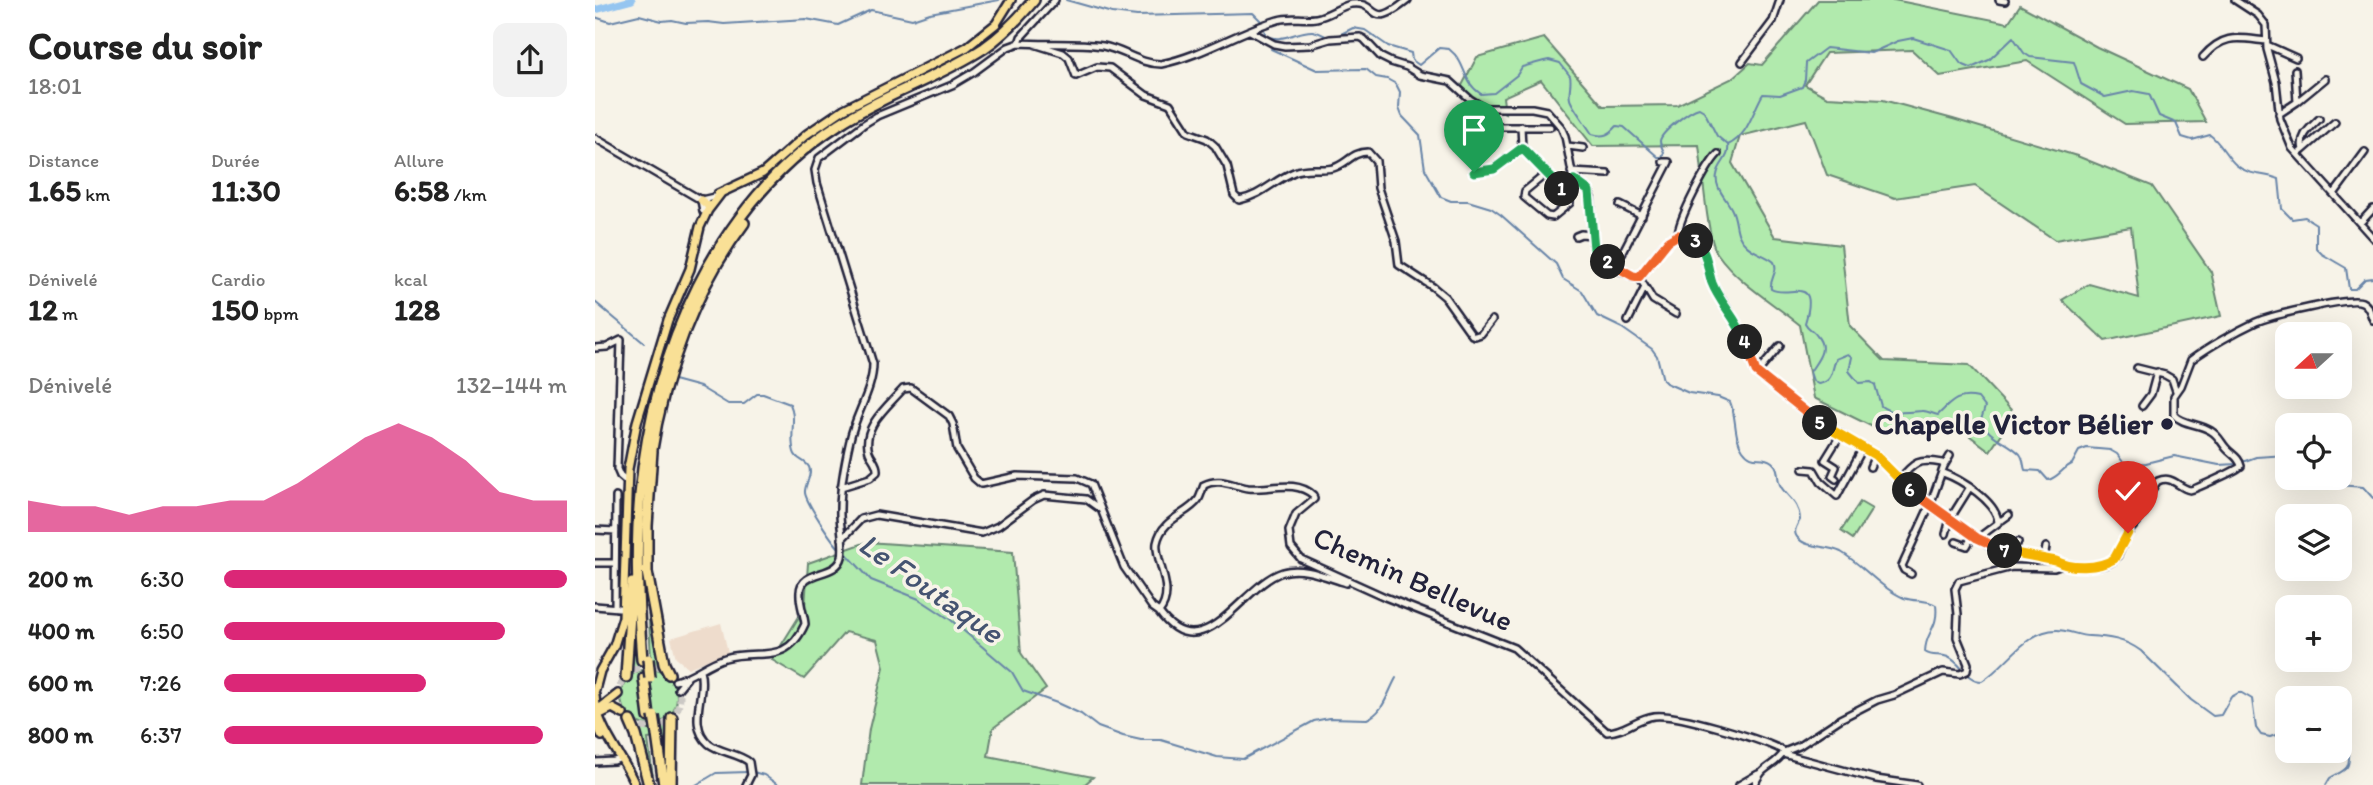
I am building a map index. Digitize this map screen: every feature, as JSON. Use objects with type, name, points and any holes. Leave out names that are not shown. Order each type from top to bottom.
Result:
[{"type":"highway","points":[[626,677],[635,533],[646,445],[665,366],[704,272],[746,211],[779,174],[818,139],[853,115],[943,71],[983,48],[1009,27],[1034,0]]},
{"type":"highway","points":[[645,659],[643,538],[652,448],[673,366],[696,309],[724,253],[764,197],[805,156],[838,130],[981,57],[1008,36],[1041,0]]},
{"type":"highway","points":[[652,448],[647,572],[664,664],[672,677]]},
{"type":"highway","points":[[640,497],[637,569],[658,785]]},
{"type":"highway","points":[[627,718],[636,735],[649,785]]},
{"type":"highway","points":[[671,785],[672,718]]},
{"type":"highway","points":[[654,735],[664,785]]},
{"type":"main road","points":[[694,251],[695,230],[710,201],[736,184],[763,173],[807,134],[844,109],[967,47],[996,24],[1011,0]]},
{"type":"main road","points":[[621,758],[604,738],[595,695],[605,656],[622,617],[627,482],[637,422],[668,320],[690,270],[701,222],[710,201]]},
{"type":"main road","points":[[595,672],[614,638],[624,541]]},
{"type":"main road","points":[[598,715],[618,694]]},
{"type":"main road","points":[[595,695],[599,701],[609,702]]},
{"type":"main road","points":[[598,715],[614,709],[627,718]]},
{"type":"main road","points":[[598,715],[635,785]]},
{"type":"street","points":[[1020,43],[1021,37],[1055,0]]},
{"type":"street","points":[[678,689],[687,678],[728,657],[773,655],[792,644],[800,635],[804,624],[801,585],[808,578],[837,567],[842,551],[839,510],[841,487],[850,439],[871,379],[873,360],[817,183],[817,162],[823,154],[877,116],[952,85],[1008,47],[1020,43],[1059,42],[1103,46],[1144,62],[1161,64],[1283,18],[1321,17],[1353,4],[1365,5],[1376,14],[1384,15],[1408,0]]},
{"type":"street","points":[[1741,62],[1773,21],[1780,0]]},
{"type":"street","points":[[2235,0],[2265,22],[2279,114],[2287,137],[2373,238]]},
{"type":"street","points":[[1250,31],[1274,44],[1285,46],[1310,45],[1330,39],[1364,38],[1381,57],[1420,75],[1450,81],[1484,108],[1532,108],[1547,111],[1561,127],[1568,146],[1574,180],[1589,191],[1591,196],[1595,252],[1615,267],[1639,277]]},
{"type":"street","points":[[2203,57],[2214,46],[2227,39],[2267,43],[2296,58]]},
{"type":"street","points":[[1034,44],[1063,52],[1069,58],[1076,76],[1093,68],[1105,67],[1121,75],[1146,95],[1170,104],[1188,132],[1207,139],[1215,146],[1227,166],[1234,195],[1239,200],[1264,191],[1294,172],[1332,168],[1360,152],[1368,152],[1376,161],[1378,188],[1396,241],[1398,265],[1445,297],[1472,335],[1481,334],[1492,320]]},
{"type":"street","points":[[2295,70],[2297,102]]},
{"type":"street","points":[[2279,114],[2325,79]]},
{"type":"street","points":[[2300,152],[2301,141],[2308,128],[2319,119]]},
{"type":"street","points":[[2300,152],[2335,122]]},
{"type":"street","points":[[1521,126],[1522,148],[1548,175],[1558,187],[1573,200],[1551,218],[1526,198],[1525,191],[1548,175],[1553,168]]},
{"type":"street","points":[[1499,127],[1550,127]]},
{"type":"street","points":[[595,138],[710,201]]},
{"type":"street","points":[[1568,146],[1583,148]]},
{"type":"street","points":[[1474,172],[1494,169],[1522,148]]},
{"type":"street","points":[[2334,194],[2365,152]]},
{"type":"street","points":[[1678,235],[1679,222],[1709,162],[1718,154]]},
{"type":"street","points":[[1615,267],[1669,162],[1663,162]]},
{"type":"street","points":[[1494,169],[1499,176]]},
{"type":"street","points":[[1571,172],[1608,174]]},
{"type":"street","points":[[1564,190],[1574,180]]},
{"type":"street","points":[[1619,205],[1642,216]]},
{"type":"street","points":[[2360,223],[2373,209]]},
{"type":"street","points":[[1576,236],[1592,235]]},
{"type":"street","points":[[1639,277],[1663,246],[1678,235],[1687,235],[1702,247],[1713,286],[1739,327],[1752,366],[1758,373],[1811,417],[1875,455],[1899,480],[1975,536],[1995,548],[2062,565],[2097,566],[2113,561],[2128,533],[2143,515],[2152,489],[2158,481],[2172,480],[2195,490],[2211,480],[2235,471],[2241,464],[2215,434],[2205,427],[2177,419],[2172,410],[2173,396],[2181,386],[2193,358],[2265,319],[2351,300],[2364,303],[2373,320]]},
{"type":"street","points":[[1639,277],[1653,300],[1676,314]]},
{"type":"street","points":[[1628,321],[1644,289]]},
{"type":"street","points":[[595,348],[607,347],[621,340],[617,469],[627,482]]},
{"type":"street","points":[[1758,373],[1780,345]]},
{"type":"street","points":[[2137,368],[2157,372],[2172,379],[2176,391]]},
{"type":"street","points":[[2142,406],[2151,394],[2157,372]]},
{"type":"street","points":[[841,487],[870,478],[877,472],[878,467],[869,450],[869,431],[900,392],[908,387],[949,416],[957,449],[978,483],[988,484],[1017,476],[1082,479],[1093,486],[1124,567],[1152,607],[1164,619],[1183,631],[1202,632],[1215,625],[1269,578],[1291,570],[1314,573],[1374,592]]},
{"type":"street","points":[[1836,479],[1832,476],[1836,467],[1825,460],[1841,434]]},
{"type":"street","points":[[1803,469],[1814,470],[1821,482],[1837,496],[1863,448]]},
{"type":"street","points":[[1870,467],[1875,455]]},
{"type":"street","points":[[1911,574],[1902,566],[1950,456]]},
{"type":"street","points":[[1899,480],[1921,461],[1942,463],[1943,470]]},
{"type":"street","points":[[1943,470],[1970,486],[1997,515],[1998,520]]},
{"type":"street","name":"Chemin Bellevue","points":[[1159,612],[1163,607],[1165,583],[1157,549],[1160,536],[1175,517],[1196,502],[1204,485],[1211,481],[1251,488],[1286,486],[1311,492],[1314,496],[1313,500],[1299,510],[1291,525],[1289,542],[1293,551],[1307,563],[1514,648],[1607,732],[1617,731],[1649,717],[1673,716],[1745,736],[1776,747],[1783,753]]},
{"type":"street","points":[[1946,534],[1950,519],[1970,486]]},
{"type":"street","points":[[841,540],[861,519],[876,515],[982,533],[998,526],[1033,500],[1051,494],[1086,499],[1103,511]]},
{"type":"street","points":[[595,606],[617,608],[617,498]]},
{"type":"street","points":[[1956,542],[1967,546],[1975,536],[2009,515]]},
{"type":"street","points":[[595,530],[616,531]]},
{"type":"street","points":[[2011,552],[2018,542]]},
{"type":"street","points":[[2044,559],[2046,547]]},
{"type":"street","points":[[595,563],[615,563]]},
{"type":"street","points":[[1739,785],[1783,753],[1877,700],[1943,672],[1965,672],[1968,664],[1957,637],[1955,589],[1958,583],[1966,578],[2002,569],[2022,566],[2058,568],[2062,565]]},
{"type":"street","points":[[700,670],[703,682],[697,718],[699,729],[709,743],[749,762],[751,775],[746,785]]},
{"type":"street","points":[[672,677],[687,678]]},
{"type":"street","points":[[1783,753],[1877,779],[1917,785]]},
{"type":"street","points":[[595,762],[621,758]]},
{"type":"street","points":[[1755,785],[1760,772]]},
{"type":"shaded area","points":[[721,623],[728,652],[688,668],[676,658],[671,638]]},
{"type":"green space","points":[[1818,0],[1894,0],[2008,23],[2020,5],[2097,47],[2188,89],[2206,122],[2125,124],[2027,61],[1940,76],[1912,50],[1826,53],[1805,85],[1827,97],[1883,100],[1953,119],[2077,156],[2152,186],[2211,272],[2221,316],[2105,341],[2062,300],[2089,284],[2139,298],[2131,227],[2055,240],[1975,186],[1895,198],[1827,175],[1806,120],[1740,136],[1732,163],[1775,237],[1841,245],[1850,326],[1884,361],[1969,365],[2015,414],[1990,451],[1958,427],[1881,431],[1814,398],[1800,325],[1745,283],[1717,253],[1708,218],[1699,145],[1593,146],[1541,80],[1503,97],[1505,113],[1459,91],[1477,57],[1544,38],[1603,106],[1677,105],[1733,78],[1750,63],[1762,65]]},
{"type":"green space","points":[[1860,502],[1872,509],[1853,539],[1841,531]]},
{"type":"green space","points":[[867,542],[1013,552],[1021,653],[1046,689],[993,728],[988,756],[1093,777],[1084,785],[862,785],[869,729],[884,667],[877,640],[845,632],[804,679],[772,660],[805,607],[808,563]]},
{"type":"green space","points":[[647,582],[662,666],[646,664],[631,669],[634,590],[639,660],[651,659]]},
{"type":"green space","points":[[649,669],[660,671],[669,677],[675,686],[675,708],[669,717],[660,723],[649,725],[638,723],[629,717],[623,708],[621,697],[623,686],[629,677],[638,671]]},
{"type":"green space","points":[[669,724],[667,785],[660,737],[648,739],[654,785],[651,785],[636,728],[654,731]]},
{"type":"waterway","points":[[595,10],[632,0]]},
{"type":"waterway","points":[[595,17],[610,22],[639,15],[662,21],[724,24],[806,19],[838,25],[871,10],[912,19],[999,0]]},
{"type":"waterway","points":[[1066,0],[1112,13],[1137,16],[1253,13],[1262,22],[1265,33]]},
{"type":"waterway","points":[[1337,36],[1353,28],[1365,30],[1388,46],[1411,53],[1412,60],[1419,65],[1439,48],[1449,49],[1459,61],[1470,84],[1481,94],[1494,93],[1517,75],[1522,67],[1549,60],[1560,63],[1570,76],[1571,102],[1592,134],[1603,135],[1617,126],[1624,127],[1658,157],[1662,157],[1664,152],[1660,141],[1665,132],[1699,108],[1704,111],[1717,136],[1728,145],[1735,141],[1745,129],[1763,94],[1780,95],[1802,87],[1806,63],[1826,48],[1871,53],[1898,41],[1913,38],[1951,50],[1961,64],[1971,68],[1989,60],[2013,37],[2030,57],[2074,62],[2081,84],[2105,97],[2133,91],[2149,94],[2159,116],[2176,123],[2182,137],[2192,140],[2210,135],[2241,169],[2279,179],[2282,209],[2292,219],[2305,217],[2316,224],[2316,248],[2346,268],[2349,289],[2355,289],[2365,279],[2373,278]]},
{"type":"waterway","points":[[1266,36],[1278,38],[1312,31],[1328,37]]},
{"type":"waterway","points":[[1271,49],[1317,70],[1366,69],[1376,77],[1396,84],[1400,92],[1399,108],[1402,116],[1420,135],[1425,169],[1441,197],[1451,201],[1468,201],[1491,208],[1501,215],[1556,264],[1563,279],[1582,291],[1597,316],[1622,328],[1652,349],[1666,383],[1689,393],[1718,397],[1730,402],[1743,450],[1750,457],[1768,460],[1774,464],[1781,487],[1797,507],[1800,520],[1795,532],[1799,539],[1807,544],[1841,552],[1895,594],[1936,605],[1936,620],[1925,652],[1948,657],[1972,678],[1982,681],[2026,642],[2046,632],[2061,630],[2116,639],[2141,651],[2191,700],[2213,716],[2221,715],[2231,697],[2240,692],[2252,699],[2256,728],[2261,735],[2275,735]]},
{"type":"waterway","points":[[1728,145],[1717,180],[1719,189],[1734,215],[1742,241],[1774,262],[1771,289],[1800,291],[1808,298],[1809,308],[1805,323],[1822,346],[1810,372],[1813,381],[1818,384],[1827,381],[1836,359],[1848,354],[1852,357],[1849,371],[1859,383],[1871,382],[1875,385],[1881,406],[1890,411],[1923,411],[1938,415],[1960,398],[1978,398],[1985,407],[1981,420],[1988,431],[2020,454],[2025,470],[2040,471],[2048,480],[2072,464],[2079,451],[2087,448],[2110,450],[2123,462],[2131,464],[2174,456],[2219,465],[2237,464]]},
{"type":"waterway","name":"Le Foutaque","points":[[595,302],[644,343]]},
{"type":"waterway","name":"Le Foutaque","points":[[674,380],[700,387],[728,404],[744,404],[757,394],[790,404],[794,452],[810,470],[805,493],[820,522],[840,549]]},
{"type":"waterway","points":[[2245,461],[2275,456]]},
{"type":"waterway","points":[[2352,486],[2363,487],[2373,498]]},
{"type":"waterway","name":"Le Foutaque","points":[[845,552],[871,580],[919,599],[951,620],[1012,672],[1023,691],[1057,703],[1081,714],[1098,727],[1123,736],[1161,740],[1217,757],[1243,759],[1314,721],[1329,718],[1367,719],[1373,716],[1381,707],[1396,678]]},
{"type":"waterway","points":[[2326,785],[2330,778],[2343,771],[2349,763]]},
{"type":"waterway","points":[[696,785],[716,773],[748,772]]},
{"type":"waterway","points":[[753,772],[764,775],[778,785]]},
{"type":"tunnel","points":[[649,666],[671,675],[680,697],[671,719],[649,728],[627,719],[618,697],[627,675],[649,666]]},
{"type":"place","name":"Chapelle Victor Bélier","points":[[2167,424]]},
{"type":"route","points":[[1474,172],[1494,169],[1522,148],[1561,189],[1564,190],[1574,180],[1589,191],[1591,196],[1595,252],[1600,258],[1636,277],[1641,275],[1672,238],[1687,235],[1694,239],[1707,257],[1713,286],[1739,327],[1756,372],[1811,417],[1875,455],[1917,496],[1987,544],[2006,551],[2056,561],[2062,565],[2097,566],[2117,557],[2128,533]]}]
